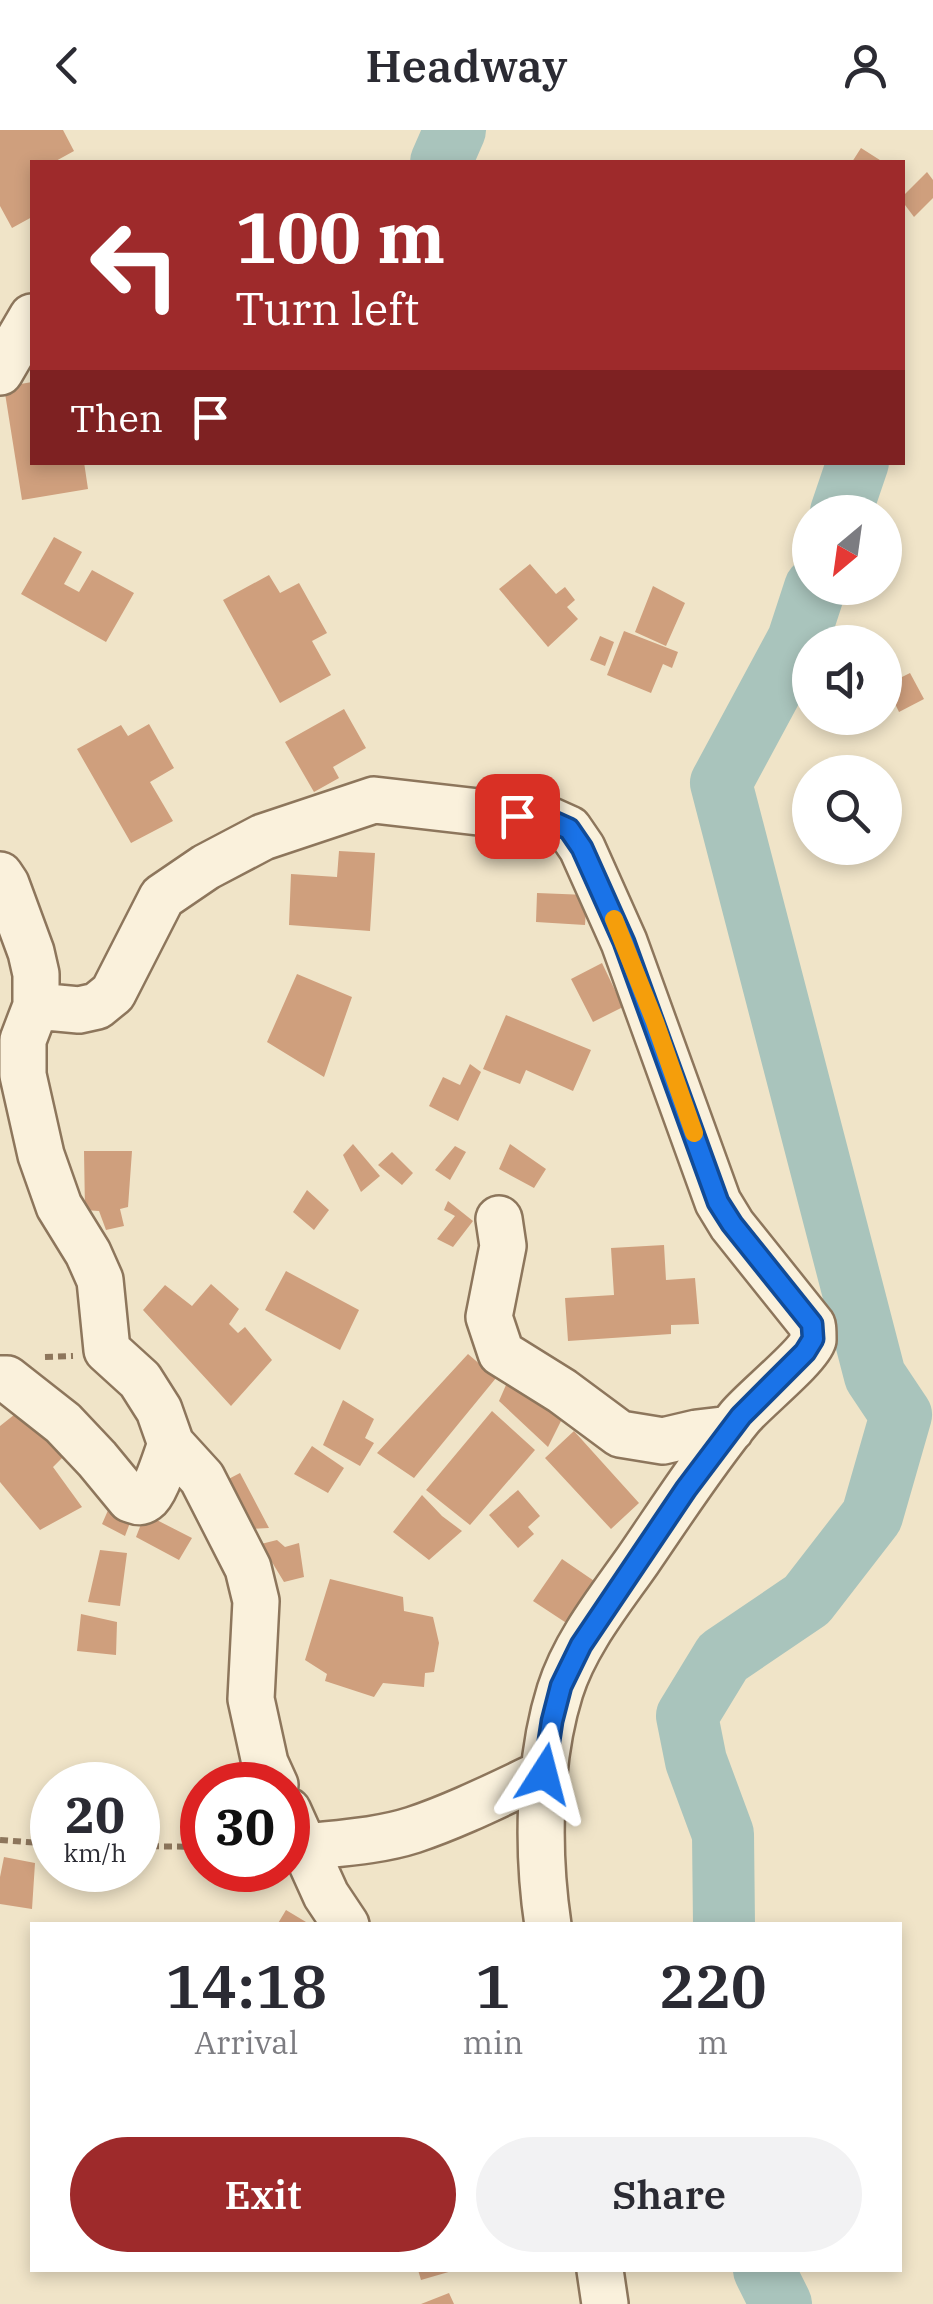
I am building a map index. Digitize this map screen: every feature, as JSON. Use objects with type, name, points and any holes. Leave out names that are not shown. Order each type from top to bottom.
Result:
[{"type":"street","points":[[0,372],[30,320]]},
{"type":"street","points":[[36,1006],[79,1010],[97,1006],[113,994],[162,897],[206,867],[263,837],[359,804],[389,800],[549,820],[569,829],[582,848],[624,942],[718,1202],[812,1324],[813,1339],[805,1352],[741,1416],[686,1489],[581,1645],[561,1686],[544,1774],[542,1885],[548,1922]]},
{"type":"street","points":[[0,875],[36,974],[36,1006],[23,1040],[23,1075],[41,1155],[59,1206],[100,1280],[107,1350],[140,1380],[159,1410],[171,1444],[202,1478],[248,1568],[256,1601],[251,1699],[265,1762]]},
{"type":"street","points":[[499,1219],[503,1246],[489,1316],[502,1354],[562,1391],[620,1434],[664,1441],[731,1429]]},
{"type":"street","points":[[4,1380],[63,1423],[130,1499],[137,1502],[152,1493],[171,1444]]},
{"type":"street","points":[[310,1831],[366,1840],[410,1831],[544,1774]]},
{"type":"street","points":[[310,1860],[326,1896],[344,1922]]},
{"type":"street","points":[[600,2272],[605,2304]]},
{"type":"path","points":[[4,1380],[44,1357],[87,1357],[107,1350]]},
{"type":"path","points":[[0,1840],[30,1842]]},
{"type":"building","points":[[0,130],[63,130],[74,151],[58,160],[30,160],[30,218],[12,228],[0,206]]},
{"type":"building","points":[[861,148],[880,160],[853,160]]},
{"type":"building","points":[[927,172],[933,180],[933,198],[914,217],[905,205],[905,194]]},
{"type":"building","points":[[30,382],[30,465],[84,465],[88,489],[22,500],[4,387]]},
{"type":"building","points":[[54,537],[82,552],[64,584],[79,592],[92,570],[134,593],[106,642],[21,594]]},
{"type":"building","points":[[530,564],[556,594],[565,587],[575,600],[567,607],[578,619],[548,647],[499,589]]},
{"type":"building","points":[[269,575],[280,593],[299,583],[327,633],[312,641],[331,675],[280,703],[223,600]]},
{"type":"building","points":[[653,586],[685,603],[666,646],[635,632]]},
{"type":"building","points":[[624,631],[678,652],[672,668],[663,664],[651,693],[607,675]]},
{"type":"building","points":[[600,636],[614,642],[605,666],[590,660]]},
{"type":"building","points":[[910,673],[924,699],[902,710],[902,677]]},
{"type":"building","points":[[344,709],[366,748],[333,767],[339,778],[314,792],[285,742]]},
{"type":"building","points":[[149,724],[174,768],[150,782],[173,821],[131,843],[77,749],[121,725],[128,736]]},
{"type":"building","points":[[339,851],[375,853],[370,931],[289,925],[291,874],[337,877]]},
{"type":"building","points":[[537,893],[587,895],[585,925],[536,922]]},
{"type":"building","points":[[602,963],[623,1007],[593,1022],[571,979]]},
{"type":"building","points":[[297,974],[352,997],[324,1077],[267,1042]]},
{"type":"building","points":[[506,1015],[591,1050],[573,1091],[526,1070],[520,1084],[483,1069]]},
{"type":"building","points":[[470,1064],[481,1072],[458,1121],[429,1106],[443,1077],[460,1085]]},
{"type":"building","points":[[353,1144],[380,1176],[361,1192],[343,1155]]},
{"type":"building","points":[[510,1144],[546,1169],[534,1188],[499,1169]]},
{"type":"building","points":[[455,1146],[466,1152],[450,1180],[435,1170]]},
{"type":"building","points":[[84,1151],[132,1151],[128,1207],[120,1209],[124,1226],[106,1230],[99,1211],[85,1210]]},
{"type":"building","points":[[392,1152],[413,1173],[402,1185],[378,1165]]},
{"type":"building","points":[[307,1190],[329,1210],[314,1230],[293,1212]]},
{"type":"building","points":[[448,1201],[473,1221],[453,1247],[437,1239],[455,1216],[444,1210]]},
{"type":"building","points":[[664,1245],[666,1280],[695,1278],[699,1324],[671,1325],[671,1334],[568,1341],[565,1298],[614,1295],[611,1248]]},
{"type":"building","points":[[286,1271],[359,1310],[340,1350],[265,1310]]},
{"type":"building","points":[[211,1284],[239,1309],[229,1324],[238,1333],[245,1327],[272,1360],[231,1406],[143,1310],[165,1285],[192,1306]]},
{"type":"building","points":[[468,1354],[496,1378],[414,1478],[377,1453]]},
{"type":"building","points":[[513,1369],[566,1411],[548,1447],[499,1401]]},
{"type":"building","points":[[343,1400],[374,1419],[365,1438],[374,1443],[360,1466],[323,1445]]},
{"type":"building","points":[[19,1411],[66,1454],[53,1467],[82,1507],[40,1530],[0,1482],[0,1426]]},
{"type":"building","points":[[492,1411],[535,1450],[470,1525],[426,1490]]},
{"type":"building","points":[[574,1431],[639,1503],[611,1529],[545,1458]]},
{"type":"building","points":[[312,1446],[344,1468],[328,1493],[294,1474]]},
{"type":"building","points":[[240,1473],[269,1528],[245,1529],[219,1484]]},
{"type":"building","points":[[518,1490],[540,1516],[528,1527],[534,1534],[518,1548],[489,1515]]},
{"type":"building","points":[[422,1495],[462,1531],[429,1560],[393,1532]]},
{"type":"building","points":[[113,1499],[134,1512],[125,1536],[102,1524]]},
{"type":"building","points":[[145,1514],[192,1538],[179,1560],[136,1537]]},
{"type":"building","points":[[277,1540],[285,1547],[299,1543],[304,1577],[284,1582],[261,1544]]},
{"type":"building","points":[[100,1550],[127,1553],[120,1606],[88,1602]]},
{"type":"building","points":[[562,1559],[603,1587],[574,1628],[533,1601]]},
{"type":"building","points":[[330,1579],[403,1597],[404,1611],[433,1617],[439,1643],[434,1672],[425,1673],[424,1687],[383,1683],[374,1697],[325,1681],[327,1674],[305,1660]]},
{"type":"building","points":[[81,1614],[117,1622],[116,1655],[77,1651]]},
{"type":"building","points":[[4,1857],[30,1862],[32,1909],[0,1904]]},
{"type":"building","points":[[286,1910],[306,1922],[279,1922]]},
{"type":"building","points":[[419,2272],[449,2272],[421,2280]]},
{"type":"building","points":[[449,2293],[454,2304],[421,2304]]},
{"type":"waterway","points":[[442,160],[455,130]]},
{"type":"waterway","points":[[847,495],[857,465]]},
{"type":"waterway","points":[[724,1922],[723,1834],[696,1761],[687,1716],[723,1657],[807,1600],[872,1516],[901,1415],[875,1376],[721,783],[798,640],[809,605]]},
{"type":"waterway","points":[[765,2272],[781,2304]]},
{"type":"slow traffic","points":[[614,919],[694,1133]]},
{"type":"route","points":[[517,816],[549,820],[569,829],[582,848],[655,1022],[718,1202],[812,1324],[813,1339],[805,1352],[741,1416],[686,1489],[581,1645],[561,1686],[544,1774]]}]
